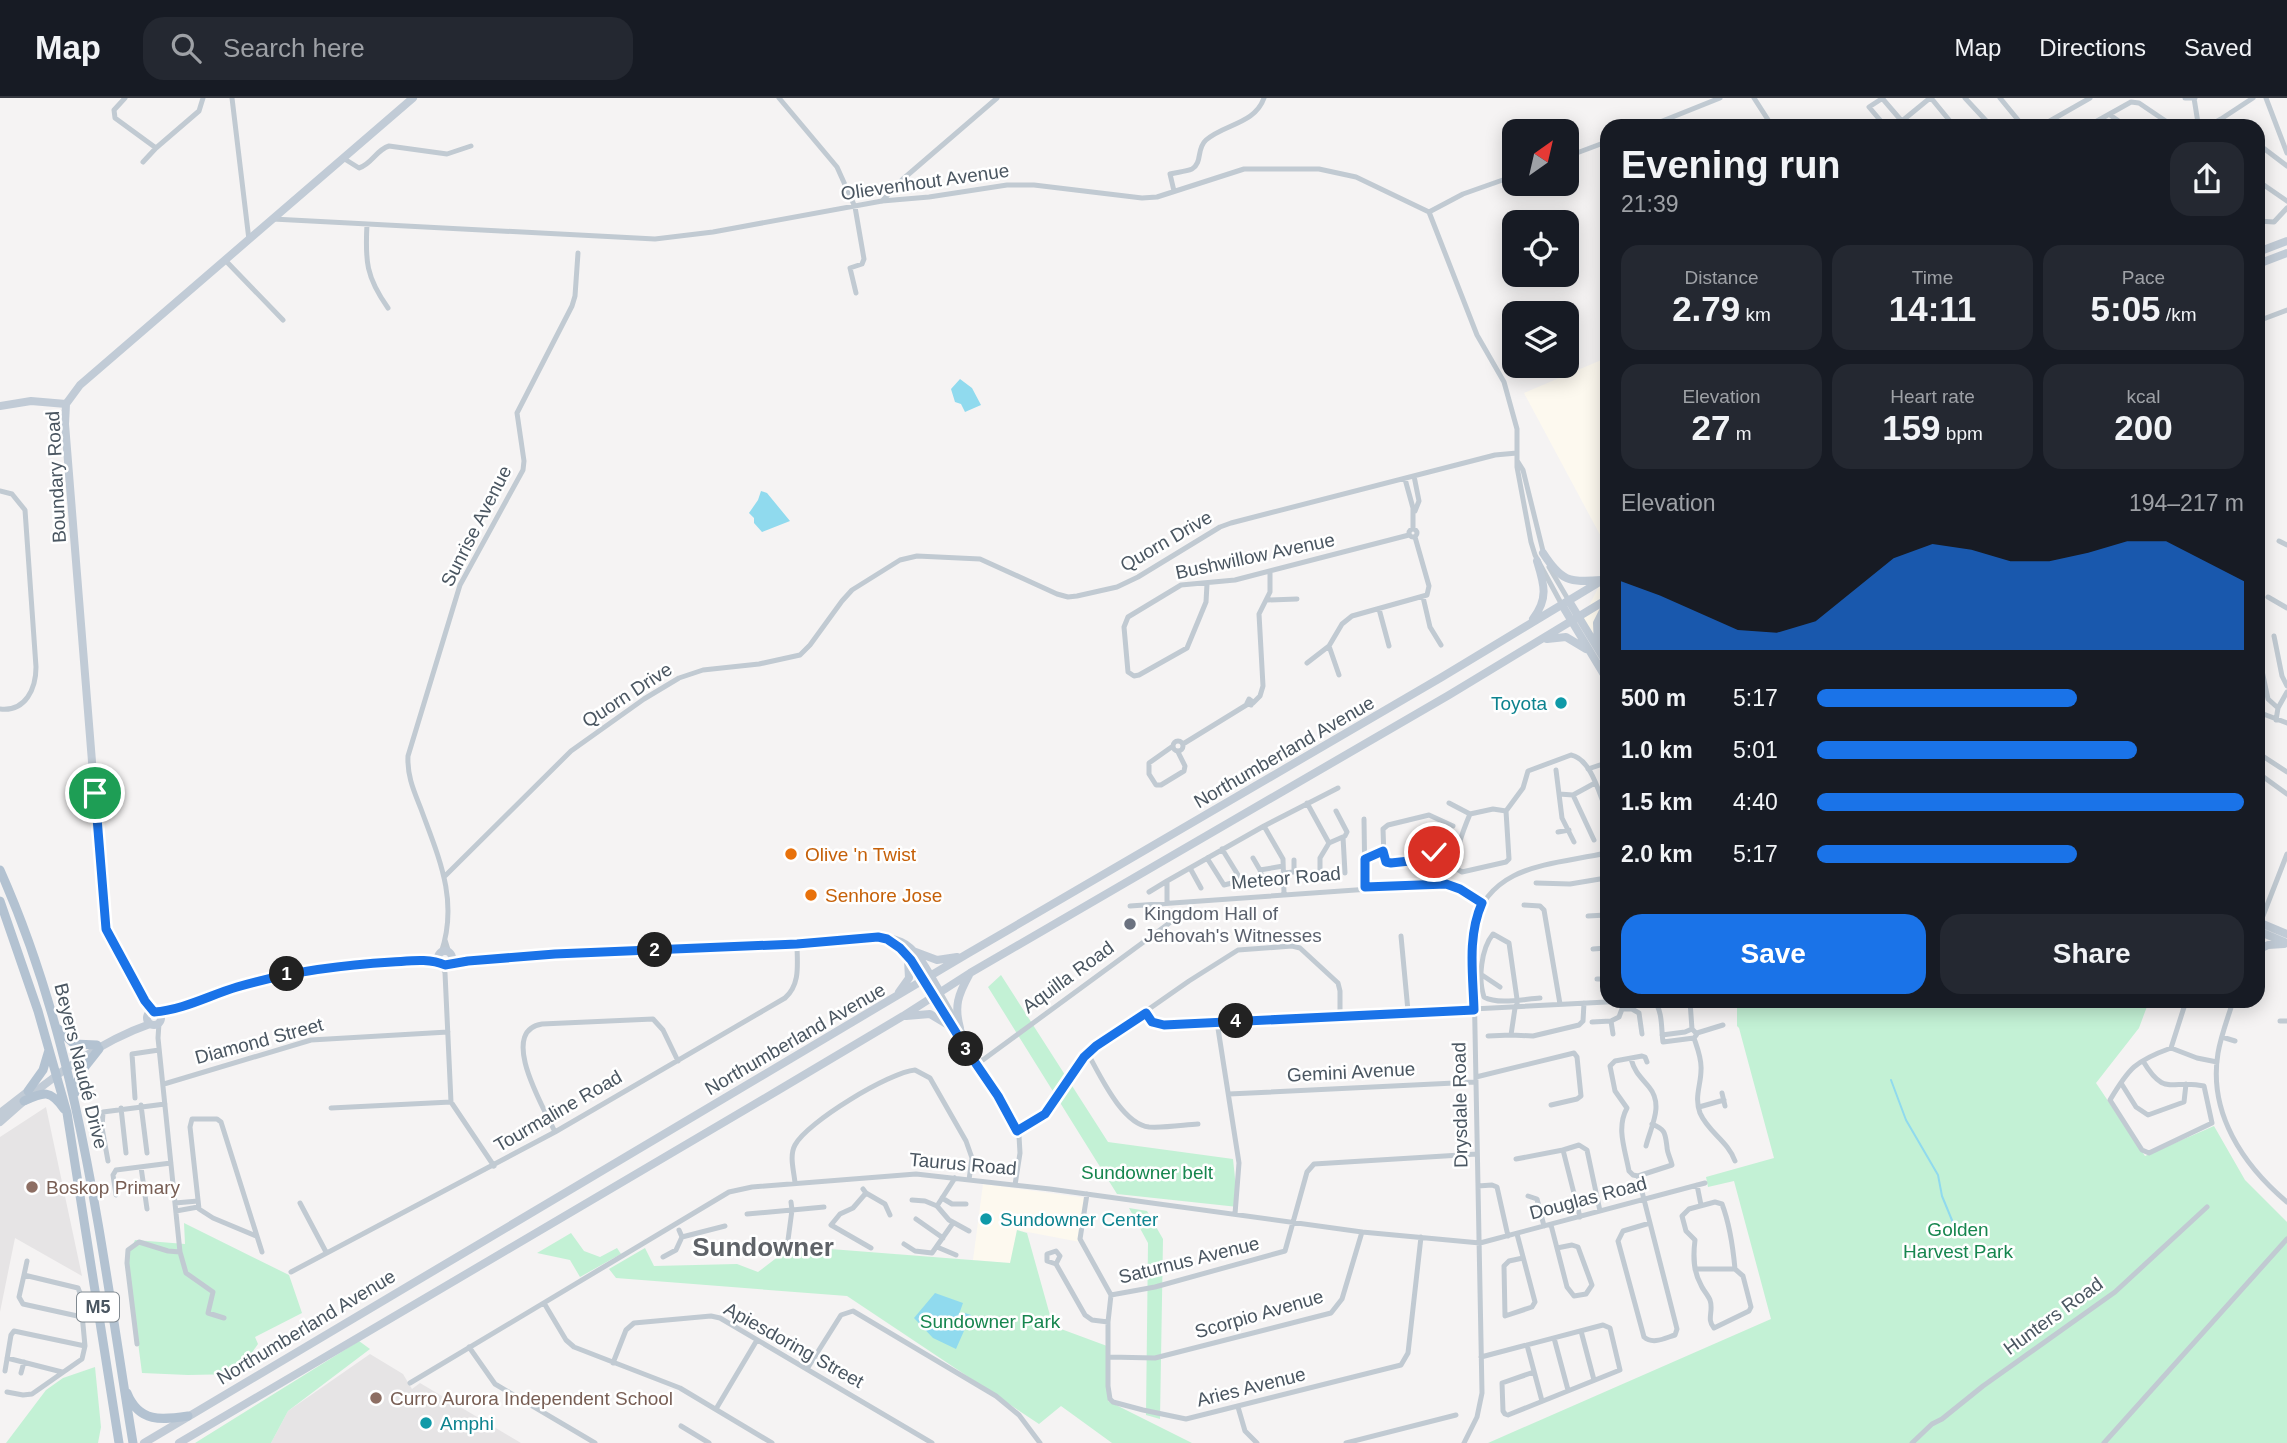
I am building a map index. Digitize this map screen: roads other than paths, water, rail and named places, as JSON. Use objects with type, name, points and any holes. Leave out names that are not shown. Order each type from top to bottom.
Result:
[{"type":"main road","name":"Boundary Road","points":[[154,1018],[115,949],[105,924],[76,513],[67,448],[66,404],[80,385],[413,98]]},
{"type":"main road","points":[[2265,249],[2287,241]]},
{"type":"main road","points":[[2265,261],[2287,253]]},
{"type":"main road","points":[[0,406],[31,401],[66,404]]},
{"type":"main road","points":[[1540,557],[1567,579],[1583,582],[1600,580]]},
{"type":"main road","points":[[1530,624],[1545,596],[1540,557]]},
{"type":"main road","name":"Northumberland Avenue","points":[[144,1443],[1600,582]]},
{"type":"main road","points":[[1565,603],[1600,663]]},
{"type":"main road","name":"Northumberland Avenue","points":[[179,1443],[903,1016],[970,973],[1534,645],[1600,603]]},
{"type":"main road","points":[[1595,651],[1600,617]]},
{"type":"main road","points":[[1534,645],[1552,638],[1566,638],[1600,656]]},
{"type":"main road","name":"Beyers Naudé Drive","points":[[0,870],[34,956],[74,1094],[92,1185],[133,1443]]},
{"type":"main road","name":"Beyers Naudé Drive","points":[[0,901],[50,1048],[67,1113],[118,1443]]},
{"type":"main road","points":[[2265,928],[2287,934]]},
{"type":"main road","points":[[2265,930],[2287,943]]},
{"type":"main road","points":[[2,1110],[98,1047],[177,1008],[249,984],[302,971],[356,964],[797,944],[855,938],[887,939],[901,942],[937,994]]},
{"type":"main road","points":[[2265,946],[2287,943]]},
{"type":"main road","points":[[910,953],[937,960],[967,954]]},
{"type":"main road","points":[[892,1000],[909,978],[910,953]]},
{"type":"main road","points":[[958,1028],[956,1002],[970,973]]},
{"type":"main road","points":[[903,1016],[930,1014],[958,1028]]},
{"type":"main road","points":[[54,1024],[74,1044],[98,1047]]},
{"type":"main road","points":[[74,1094],[80,1073],[98,1047]]},
{"type":"main road","points":[[0,1122],[26,1096],[43,1070],[50,1048]]},
{"type":"main road","points":[[26,1096],[52,1095],[67,1113]]},
{"type":"main road","points":[[123,1382],[129,1398],[147,1417],[168,1420],[188,1416]]},
{"type":"main road","points":[[110,1443],[114,1410]]},
{"type":"street","points":[[125,98],[114,110],[115,118],[156,148]]},
{"type":"street","points":[[143,162],[200,111],[203,98]]},
{"type":"street","points":[[236,98],[249,240]]},
{"type":"street","points":[[779,98],[833,160],[855,207],[864,259],[862,264],[850,268],[856,293]]},
{"type":"street","points":[[882,201],[903,179],[997,98]]},
{"type":"street","points":[[1174,191],[1170,174],[1195,167],[1199,162],[1199,149],[1206,141],[1250,117],[1264,98]]},
{"type":"street","points":[[1668,119],[1720,98]]},
{"type":"street","points":[[1754,98],[1768,119]]},
{"type":"street","points":[[1879,119],[1868,107],[1883,98],[1901,119]]},
{"type":"street","points":[[1908,119],[1930,98],[1948,119]]},
{"type":"street","points":[[1965,98],[1984,119]]},
{"type":"street","points":[[2000,98],[2017,119]]},
{"type":"street","points":[[2055,119],[2090,98]]},
{"type":"street","points":[[2185,98],[2194,98],[2197,119]]},
{"type":"street","points":[[2221,119],[2253,98]]},
{"type":"street","points":[[2266,98],[2287,153]]},
{"type":"street","points":[[2102,119],[2135,102],[2162,119]]},
{"type":"street","points":[[2110,115],[2116,119]]},
{"type":"street","points":[[1579,153],[1600,144]]},
{"type":"street","points":[[343,158],[359,168],[389,146],[447,154],[471,146]]},
{"type":"street","points":[[2265,149],[2287,165]]},
{"type":"street","name":"Olievenhout Avenue","points":[[273,219],[662,239],[882,201],[1015,184],[1142,198],[1157,197],[1244,169],[1319,169],[1356,177],[1429,212]]},
{"type":"street","points":[[1502,180],[1462,194],[1429,212],[1477,335],[1504,382],[1515,419],[1517,467],[1531,542],[1565,603]]},
{"type":"street","points":[[2265,186],[2287,201]]},
{"type":"street","points":[[2265,221],[2274,222],[2287,208]]},
{"type":"street","points":[[367,224],[367,269],[375,290],[388,308]]},
{"type":"street","name":"Sunrise Avenue","points":[[445,958],[448,908],[445,876],[409,776],[408,756],[460,585],[523,470],[517,413],[572,306],[578,253]]},
{"type":"street","points":[[225,260],[283,320]]},
{"type":"street","points":[[2265,319],[2287,310]]},
{"type":"street","points":[[1505,454],[1517,440]]},
{"type":"street","points":[[67,448],[76,447]]},
{"type":"street","name":"Quorn Drive","points":[[445,876],[571,751],[644,699],[679,678],[704,670],[759,664],[800,655],[847,596],[900,560],[917,556],[980,559],[1063,596],[1077,596],[1104,591],[1128,582],[1220,527],[1405,478],[1517,453]]},
{"type":"street","points":[[1307,663],[1329,646],[1348,619],[1429,593],[1412,534],[1414,513],[1419,500],[1414,476]]},
{"type":"street","points":[[1405,478],[1414,513]]},
{"type":"street","points":[[0,491],[12,494],[25,510],[36,667],[29,698],[10,709],[0,709]]},
{"type":"street","name":"Bushwillow Avenue","points":[[1207,584],[1206,602],[1187,648],[1139,675],[1134,676],[1128,672],[1124,627],[1128,617],[1178,586],[1231,581],[1412,534]]},
{"type":"street","points":[[2278,541],[2287,545]]},
{"type":"street","points":[[1178,752],[1183,749],[1183,744],[1250,703],[1262,690],[1259,614],[1270,592],[1270,571]]},
{"type":"street","points":[[1423,597],[1430,627],[1441,645]]},
{"type":"street","points":[[2268,597],[2287,608]]},
{"type":"street","points":[[1267,600],[1297,599]]},
{"type":"street","points":[[1378,609],[1389,646]]},
{"type":"street","points":[[2274,636],[2282,676],[2287,686]]},
{"type":"street","points":[[1329,646],[1339,675]]},
{"type":"street","points":[[2265,685],[2268,699],[2278,708]]},
{"type":"street","points":[[2276,720],[2278,708],[2287,692]]},
{"type":"street","points":[[2265,715],[2287,723]]},
{"type":"street","points":[[1173,746],[1185,766],[1184,771],[1161,785],[1156,785],[1149,774],[1149,764],[1177,741],[1183,744]]},
{"type":"street","points":[[1470,814],[1455,863],[1457,869],[1462,872],[1509,859],[1506,811],[1523,788],[1528,771],[1571,755],[1580,758],[1600,795]]},
{"type":"street","points":[[2265,758],[2287,772]]},
{"type":"street","points":[[1588,769],[1600,765]]},
{"type":"street","points":[[1556,770],[1561,813],[1574,842]]},
{"type":"street","points":[[2265,778],[2287,794]]},
{"type":"street","points":[[1559,794],[1573,794],[1595,783]]},
{"type":"street","points":[[1149,892],[1222,849],[1338,788]]},
{"type":"street","points":[[1573,794],[1594,840]]},
{"type":"street","points":[[1307,803],[1329,843]]},
{"type":"street","points":[[1449,803],[1470,814],[1493,809],[1506,811]]},
{"type":"street","points":[[1320,879],[1320,858],[1329,843],[1346,835],[1347,830],[1336,811]]},
{"type":"street","points":[[1429,844],[1440,858],[1388,863],[1383,851],[1383,831],[1388,825],[1429,815],[1442,816],[1453,826]]},
{"type":"street","points":[[1364,819],[1365,887]]},
{"type":"street","points":[[1264,826],[1283,859],[1284,894]]},
{"type":"street","points":[[1558,832],[1569,830]]},
{"type":"street","points":[[1343,837],[1345,873]]},
{"type":"street","points":[[1410,845],[1418,860]]},
{"type":"street","points":[[1208,858],[1224,885],[1236,882],[1238,875],[1222,849]]},
{"type":"street","points":[[1365,859],[1383,851]]},
{"type":"street","points":[[1482,903],[1492,891],[1517,873],[1600,854]]},
{"type":"street","points":[[2265,909],[2286,857]]},
{"type":"street","points":[[1253,858],[1263,881]]},
{"type":"street","points":[[1260,870],[1283,869],[1295,875],[1294,860]]},
{"type":"street","points":[[1190,868],[1201,888]]},
{"type":"street","points":[[1536,883],[1570,884],[1600,879]]},
{"type":"street","points":[[1167,881],[1167,902]]},
{"type":"street","name":"Meteor Road","points":[[1130,906],[1365,887],[1446,884],[1460,889],[1482,903]]},
{"type":"street","name":"Drysdale Road","points":[[1464,1443],[1473,1428],[1482,1393],[1472,938],[1475,917],[1482,903]]},
{"type":"street","points":[[1524,905],[1540,906],[1544,910],[1560,1004]]},
{"type":"street","points":[[1588,916],[1600,915]]},
{"type":"street","name":"Aquilla Road","points":[[978,1064],[1179,916]]},
{"type":"street","points":[[1511,1035],[1517,999],[1512,945],[1493,934],[1485,947],[1482,975],[1484,997],[1493,1001],[1517,999],[1539,998]]},
{"type":"street","points":[[1401,936],[1408,1011]]},
{"type":"street","name":"Tourmaline Road","points":[[290,1272],[494,1166],[789,994],[796,979],[797,944]]},
{"type":"street","points":[[1017,1131],[1045,1114],[1087,1054],[1189,981],[1238,950],[1292,946],[1304,951],[1338,983],[1339,1015]]},
{"type":"street","points":[[1592,949],[1600,948]]},
{"type":"street","points":[[1484,955],[1492,957]]},
{"type":"street","points":[[445,958],[450,1102],[494,1166]]},
{"type":"street","points":[[1482,975],[1500,987]]},
{"type":"street","points":[[937,994],[1017,1131],[1020,1153],[1016,1185]]},
{"type":"street","points":[[1146,1013],[1151,1021],[1157,1024],[1600,1002]]},
{"type":"street","points":[[1488,1036],[1533,1036],[1579,1025],[1583,1021],[1584,1003]]},
{"type":"street","points":[[1658,1008],[1662,1039],[1723,1025]]},
{"type":"street","points":[[1691,1008],[1701,1066],[1697,1090],[1699,1107],[1708,1125],[1728,1147],[1735,1162]]},
{"type":"street","points":[[2171,1048],[2184,1008]]},
{"type":"street","points":[[2231,1008],[2217,1062],[2219,1100],[2227,1127],[2250,1165],[2287,1202]]},
{"type":"street","points":[[1592,1022],[1611,1021],[1619,1017],[1622,1009],[1632,1009],[1638,1011],[1642,1034]]},
{"type":"street","name":"Boundary Road","points":[[154,1018],[164,1084],[180,1252]]},
{"type":"street","points":[[555,1132],[524,1064],[524,1035],[531,1027],[542,1024],[653,1019],[663,1030],[678,1061]]},
{"type":"street","points":[[1611,1021],[1613,1034]]},
{"type":"street","points":[[2280,1021],[2287,1021]]},
{"type":"street","points":[[1217,1022],[1239,1163],[1235,1214]]},
{"type":"street","name":"Diamond Street","points":[[164,1084],[311,1040],[448,1032]]},
{"type":"street","points":[[2222,1037],[2235,1041]]},
{"type":"street","points":[[2143,1061],[2153,1077],[2161,1083],[2204,1086],[2211,1125],[2149,1153],[2142,1150],[2110,1102],[2129,1070],[2143,1061],[2171,1048],[2217,1062]]},
{"type":"street","points":[[135,1098],[132,1054],[159,1050]]},
{"type":"street","name":"Gemini Avenue","points":[[1229,1094],[1475,1079],[1574,1053],[1577,1057],[1581,1096],[1551,1105]]},
{"type":"street","points":[[1087,1054],[1124,1113],[1136,1122],[1149,1127],[1198,1124]]},
{"type":"street","points":[[1647,1062],[1642,1056],[1615,1061],[1610,1066],[1615,1091],[1630,1108],[1623,1116],[1621,1129],[1629,1171],[1633,1175],[1638,1176],[1672,1165],[1666,1133],[1652,1124]]},
{"type":"street","points":[[1631,1059],[1635,1072],[1650,1087],[1657,1102],[1646,1146]]},
{"type":"street","points":[[795,1183],[792,1155],[798,1140],[836,1108],[856,1096],[901,1073],[915,1070],[930,1078],[966,1141],[972,1158],[969,1180]]},
{"type":"street","points":[[2121,1083],[2136,1107],[2148,1115],[2181,1104],[2185,1098],[2186,1084]]},
{"type":"street","points":[[1699,1107],[1724,1100]]},
{"type":"street","points":[[331,1108],[450,1102]]},
{"type":"street","points":[[108,1161],[101,1115],[107,1110],[165,1104]]},
{"type":"street","points":[[141,1105],[147,1153]]},
{"type":"street","points":[[121,1108],[126,1153]]},
{"type":"street","points":[[198,1204],[190,1123],[197,1117],[218,1119],[262,1252]]},
{"type":"street","points":[[1516,1159],[1563,1150],[1579,1144],[1587,1150],[1600,1211]]},
{"type":"street","points":[[1563,1150],[1580,1217]]},
{"type":"street","points":[[1293,1222],[1307,1172],[1314,1164],[1477,1154]]},
{"type":"street","points":[[116,1195],[114,1171],[171,1163]]},
{"type":"street","points":[[141,1167],[147,1209]]},
{"type":"street","name":"Taurus Road","points":[[410,1383],[729,1192],[751,1187],[908,1174],[1087,1194],[1362,1232],[1479,1243]]},
{"type":"street","points":[[1638,1176],[1643,1200],[1650,1223],[1677,1329],[1675,1335],[1655,1341],[1648,1341],[1644,1337],[1618,1241],[1623,1231],[1650,1223]]},
{"type":"street","points":[[937,1206],[955,1178]]},
{"type":"street","name":"Douglas Road","points":[[1479,1243],[1705,1182]]},
{"type":"street","points":[[1697,1185],[1701,1205]]},
{"type":"street","points":[[1478,1186],[1497,1187],[1508,1236]]},
{"type":"street","points":[[871,1248],[831,1225],[840,1214],[853,1208],[864,1191],[886,1204],[890,1215]]},
{"type":"street","points":[[1087,1194],[1080,1239],[1111,1295]]},
{"type":"street","points":[[1528,1196],[1536,1199],[1548,1226],[1569,1292],[1577,1296],[1586,1294],[1592,1285],[1578,1247],[1572,1245],[1557,1248]]},
{"type":"street","points":[[943,1198],[955,1204],[966,1205]]},
{"type":"street","points":[[912,1200],[925,1200],[937,1206],[953,1223],[968,1231]]},
{"type":"street","points":[[1695,1269],[1735,1269],[1743,1276],[1751,1308],[1749,1311],[1714,1328],[1709,1321],[1710,1300],[1698,1281],[1695,1269],[1695,1240],[1686,1231],[1682,1216],[1701,1205],[1717,1201],[1722,1204],[1734,1249],[1735,1269]]},
{"type":"street","points":[[746,1247],[786,1243],[791,1202]]},
{"type":"street","points":[[175,1203],[198,1204],[213,1218],[256,1236]]},
{"type":"street","points":[[300,1203],[326,1252]]},
{"type":"street","points":[[176,1211],[198,1204]]},
{"type":"street","points":[[747,1214],[824,1207]]},
{"type":"street","name":"Hunters Road","points":[[1912,1443],[1933,1424],[2115,1292],[2207,1207]]},
{"type":"street","points":[[916,1219],[943,1238]]},
{"type":"street","name":"Saturnus Avenue","points":[[1111,1295],[1155,1287],[1280,1254],[1286,1249],[1293,1222]]},
{"type":"street","points":[[904,1244],[913,1250],[933,1252],[953,1223]]},
{"type":"street","points":[[682,1237],[725,1226]]},
{"type":"street","points":[[663,1257],[676,1250],[682,1237],[679,1230]]},
{"type":"street","name":"Scorpio Avenue","points":[[1110,1357],[1155,1358],[1331,1313],[1342,1300],[1362,1232]]},
{"type":"street","points":[[1517,1234],[1535,1302],[1532,1307],[1505,1316],[1504,1266],[1509,1261],[1523,1258]]},
{"type":"street","name":"Aries Avenue","points":[[1111,1295],[1108,1322],[1108,1394],[1113,1402],[1179,1419],[1238,1407],[1394,1367],[1404,1362],[1408,1353],[1421,1237]]},
{"type":"street","points":[[2104,1443],[2287,1239]]},
{"type":"street","points":[[137,1345],[127,1263],[128,1250],[139,1242],[180,1252],[186,1273],[213,1292],[208,1313],[223,1318]]},
{"type":"street","points":[[937,1247],[956,1255]]},
{"type":"street","points":[[27,1261],[19,1297],[23,1304],[82,1317]]},
{"type":"street","points":[[1056,1264],[1087,1317],[1108,1322]]},
{"type":"street","points":[[43,1280],[45,1270]]},
{"type":"street","points":[[8,1392],[32,1394],[82,1359],[85,1346],[78,1288],[24,1275]]},
{"type":"street","points":[[544,1303],[566,1340],[574,1347],[680,1388],[762,1440],[772,1443]]},
{"type":"street","points":[[807,1369],[841,1315],[853,1311],[996,1396],[1019,1415],[1040,1443]]},
{"type":"street","name":"Apiesdoring Street","points":[[613,1363],[626,1330],[638,1321],[715,1316],[932,1443]]},
{"type":"street","points":[[1482,1357],[1605,1325],[1610,1328],[1621,1369],[1508,1415],[1503,1411],[1502,1383],[1534,1373]]},
{"type":"street","points":[[5,1371],[14,1331],[85,1346]]},
{"type":"street","points":[[1581,1331],[1594,1380]]},
{"type":"street","points":[[1554,1338],[1567,1390]]},
{"type":"street","points":[[716,1409],[757,1340]]},
{"type":"street","points":[[1527,1345],[1542,1401]]},
{"type":"street","points":[[469,1347],[495,1384],[595,1443]]},
{"type":"street","points":[[7,1358],[62,1373]]},
{"type":"street","points":[[21,1373],[24,1362]]},
{"type":"street","points":[[1238,1407],[1245,1431],[1257,1443]]},
{"type":"street","points":[[1346,1443],[1456,1415]]},
{"type":"street","points":[[681,1426],[709,1443]]},
{"type":"water","points":[[960,379],[972,388],[981,405],[965,412],[961,404],[955,402],[951,389]]},
{"type":"water","points":[[761,491],[767,493],[790,521],[762,532],[749,513]]},
{"type":"water","points":[[935,1293],[963,1303],[957,1320],[965,1313],[971,1315],[956,1349],[933,1338],[914,1318]]},
{"type":"waterway","points":[[1891,1080],[1906,1120],[1938,1175],[1942,1196],[1956,1230]]},
{"type":"place","name":"Toyota","points":[[1561,703]]},
{"type":"place","name":"Olive 'n Twist","points":[[791,854]]},
{"type":"place","name":"Senhore Jose","points":[[811,895]]},
{"type":"place","name":"Kingdom Hall of Jehovah's Witnesses","points":[[1130,924]]},
{"type":"place","name":"Boskop Primary","points":[[32,1187]]},
{"type":"place","name":"Sundowner Center","points":[[986,1219]]},
{"type":"place","name":"Curro Aurora Independent School","points":[[376,1398]]},
{"type":"place","name":"Amphi","points":[[426,1423]]},
{"type":"district","name":"Sundowner","points":[[763,1247]]},
{"type":"park label","name":"Sundowner belt","points":[[1147,1172]]},
{"type":"park label","name":"Golden Harvest Park","points":[[1958,1240]]},
{"type":"park label","name":"Sundowner Park","points":[[990,1321]]}]
